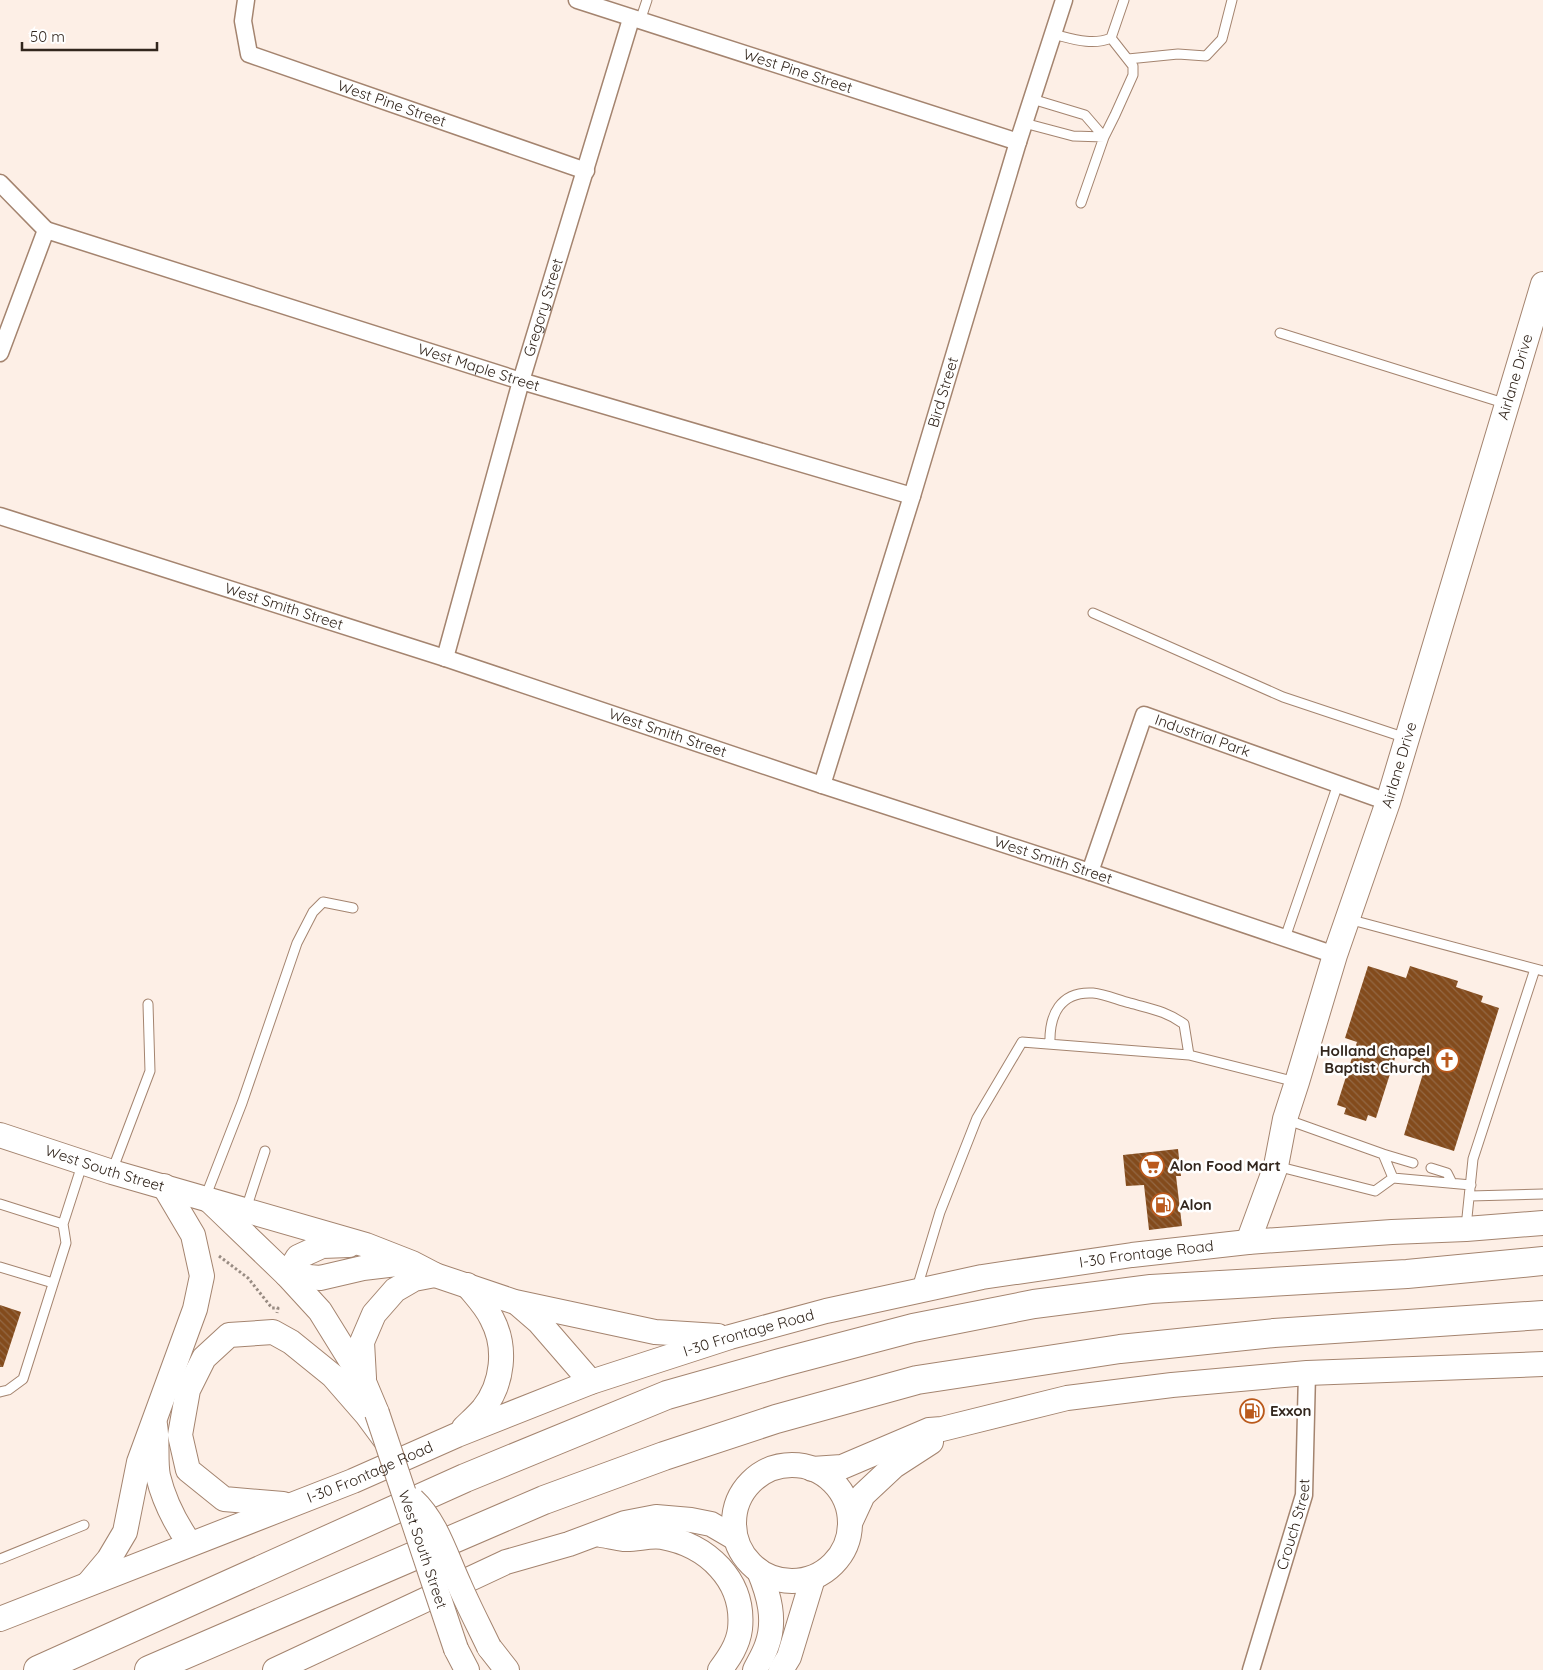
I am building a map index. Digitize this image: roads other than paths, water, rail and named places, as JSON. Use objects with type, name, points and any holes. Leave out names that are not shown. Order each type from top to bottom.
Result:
[{"type":"highway","points":[[38,1670],[474,1474],[667,1395],[780,1363],[913,1328],[1034,1304],[1151,1289],[1407,1274],[1543,1261]]},
{"type":"highway","points":[[149,1670],[544,1500],[664,1456],[776,1419],[917,1380],[1120,1349],[1274,1333],[1543,1315]]},
{"type":"main road","name":"Airlane Drive","points":[[1248,1242],[1276,1166],[1285,1119],[1296,1082],[1335,955],[1388,802],[1543,284]]},
{"type":"main road","name":"West South Street","points":[[0,1135],[112,1172],[366,1245],[435,1274],[515,1302],[655,1332],[730,1337]]},
{"type":"main road","points":[[86,1586],[109,1559],[124,1532],[139,1462],[196,1309],[202,1276],[193,1235],[164,1186]]},
{"type":"main road","name":"West South Street","points":[[207,1199],[287,1274],[320,1311],[364,1382],[377,1412],[456,1649],[467,1670]]},
{"type":"main road","name":"I-30 Frontage Road","points":[[0,1619],[290,1504],[353,1481],[457,1434],[590,1382],[730,1337],[826,1312],[982,1277],[1132,1255],[1248,1242],[1392,1232],[1466,1230],[1543,1223]]},
{"type":"main road","points":[[366,1245],[322,1246],[298,1257],[287,1274],[320,1278],[363,1268],[412,1263]]},
{"type":"main road","points":[[364,1382],[362,1342],[374,1314],[395,1290],[414,1280],[435,1274]]},
{"type":"main road","points":[[457,1434],[483,1410],[500,1374],[501,1360],[498,1334],[485,1306],[468,1285]]},
{"type":"main road","name":"West South Street","points":[[515,1302],[539,1322],[590,1382]]},
{"type":"main road","points":[[290,1504],[224,1499],[188,1470],[180,1435],[188,1390],[204,1358],[229,1336],[273,1332],[291,1342],[333,1376],[367,1415],[388,1444]]},
{"type":"main road","points":[[812,1468],[835,1484],[843,1496],[848,1509],[850,1523],[848,1537],[840,1556],[825,1571],[813,1578],[785,1581],[771,1578],[759,1572],[740,1551],[735,1538],[733,1524],[739,1497],[747,1485],[770,1469],[784,1465],[812,1468],[842,1467],[929,1430],[942,1430],[1067,1398],[1172,1384],[1307,1373],[1543,1364]]},
{"type":"main road","points":[[154,1418],[158,1476],[175,1522],[190,1544]]},
{"type":"main road","points":[[850,1523],[864,1495],[894,1466],[930,1443],[942,1430]]},
{"type":"main road","points":[[404,1492],[421,1507],[432,1524],[463,1595],[489,1647],[507,1670]]},
{"type":"main road","points":[[275,1670],[506,1562],[569,1544],[594,1533],[625,1523],[656,1517],[672,1518],[711,1524],[735,1538]]},
{"type":"main road","points":[[594,1533],[624,1539],[660,1537],[692,1546],[714,1560],[733,1587],[740,1610],[740,1630],[732,1653],[720,1670]]},
{"type":"main road","points":[[755,1670],[767,1646],[772,1626],[766,1589],[759,1572]]},
{"type":"main road","points":[[781,1670],[789,1657],[813,1578]]},
{"type":"street","name":"West Pine Street","points":[[246,0],[243,21],[249,54],[586,172]]},
{"type":"street","name":"West Pine Street","points":[[577,0],[1018,142]]},
{"type":"street","name":"Bird Street","points":[[822,785],[912,496],[1018,142],[1064,0]]},
{"type":"street","name":"Gregory Street","points":[[445,658],[521,381],[586,172],[636,20]]},
{"type":"street","points":[[0,183],[46,230],[0,353]]},
{"type":"street","name":"West Maple Street","points":[[46,230],[521,381],[912,496]]},
{"type":"street","name":"West Smith Street","points":[[0,516],[445,658],[1335,955]]},
{"type":"street","name":"Industrial Park","points":[[1090,872],[1144,715],[1388,802]]},
{"type":"street","name":"Crouch Street","points":[[1251,1670],[1304,1495],[1307,1373]]},
{"type":"lane","points":[[636,20],[647,0]]},
{"type":"lane","points":[[1053,34],[1089,42],[1102,42],[1111,38],[1124,0]]},
{"type":"lane","points":[[1128,59],[1178,54],[1206,56],[1222,39],[1232,0]]},
{"type":"lane","points":[[1081,203],[1104,137],[1133,74],[1133,66],[1111,38]]},
{"type":"lane","points":[[1032,99],[1085,115],[1104,137]]},
{"type":"lane","points":[[1024,123],[1073,136],[1104,137]]},
{"type":"lane","points":[[1280,334],[1507,404]]},
{"type":"lane","points":[[1093,613],[1283,697],[1407,738]]},
{"type":"lane","points":[[1285,938],[1338,784]]},
{"type":"lane","points":[[207,1199],[297,943],[313,912],[324,902],[353,908]]},
{"type":"lane","points":[[1348,919],[1539,970],[1473,1159],[1466,1230]]},
{"type":"lane","points":[[1050,1044],[1049,1028],[1061,1002],[1078,993],[1094,993],[1170,1014],[1184,1024],[1188,1055]]},
{"type":"lane","points":[[112,1172],[150,1071],[148,1004]]},
{"type":"lane","points":[[916,1291],[940,1212],[977,1118],[1022,1042],[1188,1055],[1296,1082]]},
{"type":"lane","points":[[1285,1119],[1413,1163]]},
{"type":"lane","points":[[246,1209],[265,1151]]},
{"type":"lane","points":[[1383,1154],[1392,1178]]},
{"type":"lane","points":[[0,1392],[8,1390],[23,1379],[66,1243],[63,1224],[83,1162]]},
{"type":"lane","points":[[1276,1166],[1375,1191],[1392,1178],[1471,1185]]},
{"type":"lane","points":[[1431,1168],[1447,1173],[1452,1183]]},
{"type":"lane","points":[[1470,1196],[1543,1194]]},
{"type":"lane","points":[[0,1204],[63,1224]]},
{"type":"lane","points":[[0,1267],[53,1283]]},
{"type":"lane","points":[[0,1559],[84,1525]]},
{"type":"place","name":"Holland Chapel Baptist Church","points":[[1447,1060]]},
{"type":"place","name":"Alon Food Mart","points":[[1152,1166]]},
{"type":"place","name":"Alon","points":[[1163,1205]]},
{"type":"place","name":"Exxon","points":[[1252,1411]]}]
